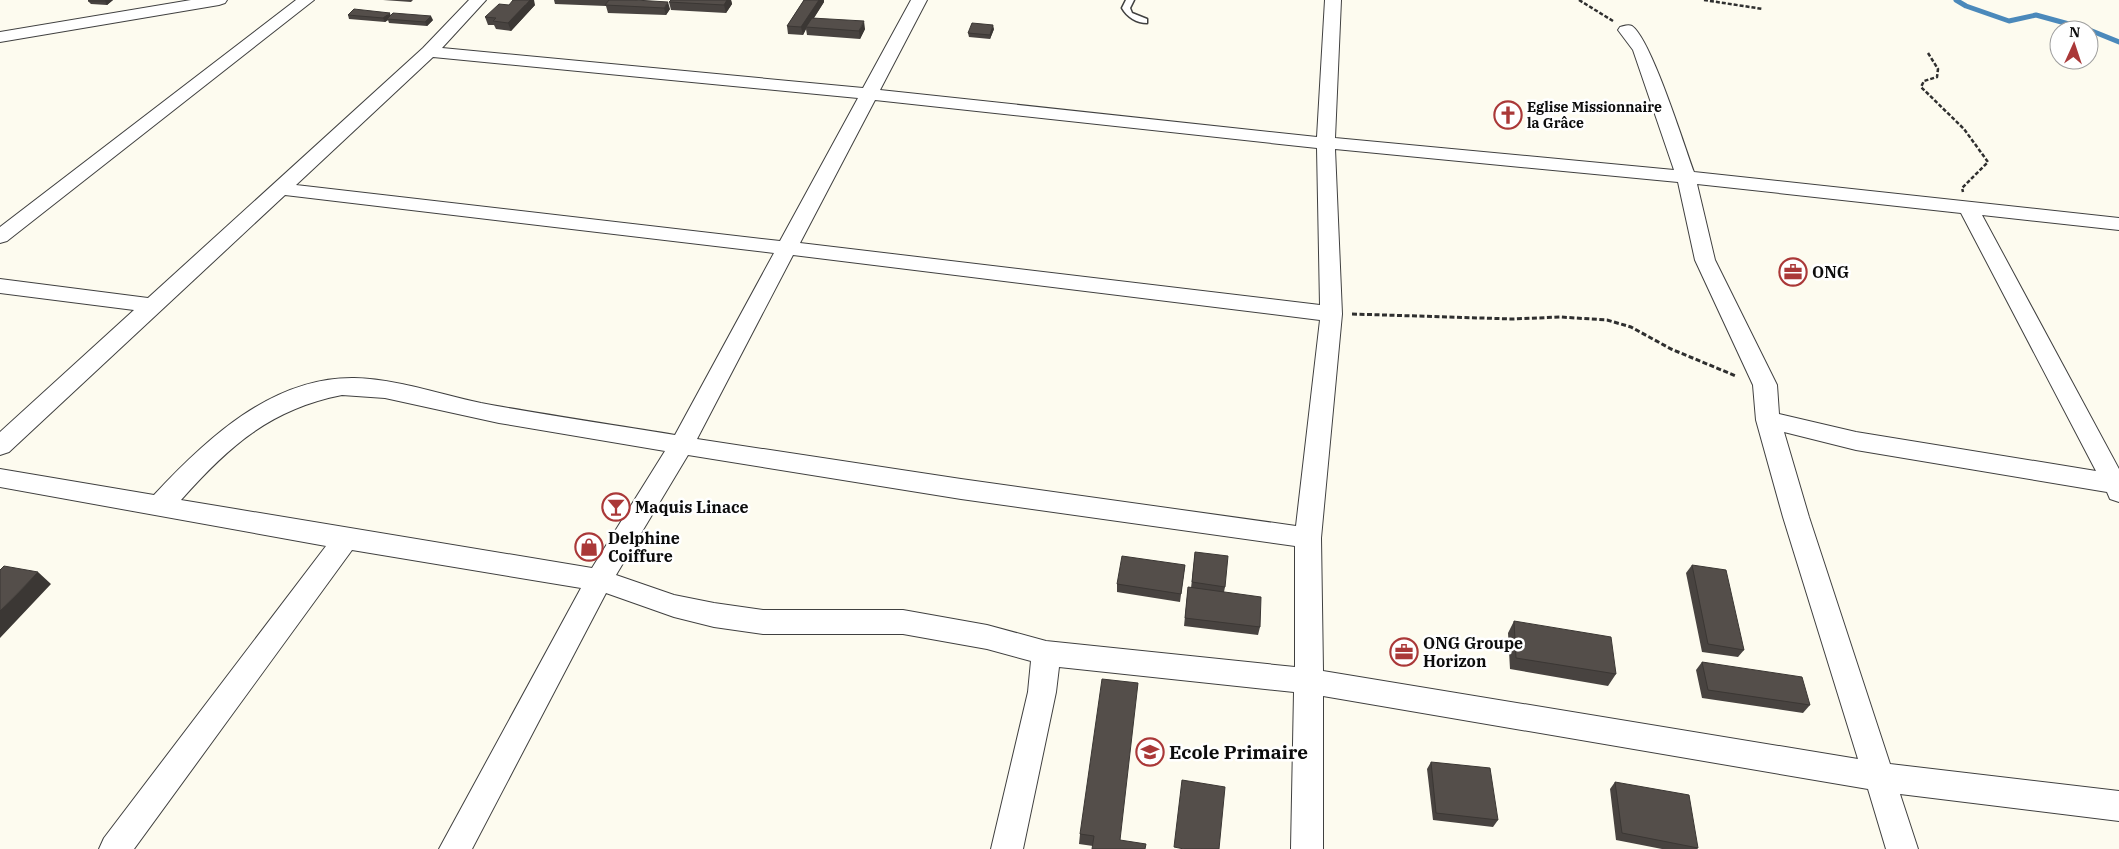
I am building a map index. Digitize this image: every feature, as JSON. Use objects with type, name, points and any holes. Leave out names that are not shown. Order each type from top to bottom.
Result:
[{"type":"street","points":[[0,21],[66,17],[212,0]]},
{"type":"street","points":[[0,37],[219,0]]},
{"type":"street","points":[[0,237],[306,0]]},
{"type":"street","points":[[0,446],[429,52],[478,0]]},
{"type":"street","points":[[455,849],[599,580],[682,446],[919,0]]},
{"type":"street","points":[[1307,849],[1308,538],[1331,314],[1326,143],[1334,0]]},
{"type":"street","points":[[1626,30],[1641,50],[1686,177],[1705,260],[1765,384],[1768,420],[1796,518],[1902,849]]},
{"type":"street","points":[[429,52],[868,94],[1326,143],[1686,177],[1968,206],[2119,224]]},
{"type":"street","points":[[280,189],[1331,314]]},
{"type":"street","points":[[1968,206],[2117,488]]},
{"type":"street","points":[[0,286],[154,306]]},
{"type":"street","points":[[160,506],[197,465],[222,441],[244,425],[291,401],[318,392],[346,386],[377,390],[475,410],[682,446],[972,492],[1308,538]]},
{"type":"street","points":[[1768,420],[1856,441],[2117,488]]},
{"type":"street","points":[[0,478],[346,539],[599,580],[674,606],[714,615],[763,622],[903,622],[987,637],[1046,653],[1309,681],[1880,777],[2057,800],[2119,806]]},
{"type":"street","points":[[115,849],[346,539]]},
{"type":"street","points":[[1007,849],[1042,692],[1046,653]]},
{"type":"lane","points":[[1130,0],[1126,8],[1129,14],[1144,21]]},
{"type":"path","points":[[1580,0],[1626,30]]},
{"type":"path","points":[[1704,0],[1763,9]]},
{"type":"path","points":[[1928,53],[1938,69],[1937,77],[1924,81],[1921,86],[1927,96],[1954,119],[1976,143],[1988,162],[1962,188],[1968,206]]},
{"type":"path","points":[[1331,314],[1514,319],[1560,317],[1607,320],[1631,327],[1671,349],[1751,382],[1765,384]]},
{"type":"building","points":[[89,0],[106,0],[88,1]]},
{"type":"building","points":[[513,0],[530,0],[508,23],[493,21],[496,18],[485,17],[499,4],[509,5]]},
{"type":"building","points":[[609,0],[668,2],[664,8],[605,5]]},
{"type":"building","points":[[671,0],[727,0],[724,5],[669,2]]},
{"type":"building","points":[[804,0],[819,0],[801,27],[787,26]]},
{"type":"building","points":[[354,9],[390,13],[383,18],[348,15]]},
{"type":"building","points":[[393,13],[431,16],[425,22],[387,19]]},
{"type":"building","points":[[812,18],[864,21],[859,31],[806,27]]},
{"type":"building","points":[[972,23],[993,25],[990,35],[968,33]]},
{"type":"building","points":[[1195,552],[1228,556],[1225,587],[1192,582]]},
{"type":"building","points":[[1122,556],[1185,565],[1181,594],[1117,584]]},
{"type":"building","points":[[1692,565],[1726,570],[1744,650],[1708,644]]},
{"type":"building","points":[[4,566],[38,572],[0,611],[0,570]]},
{"type":"building","points":[[1188,587],[1261,597],[1260,627],[1185,618]]},
{"type":"building","points":[[1514,621],[1611,637],[1616,674],[1516,658]]},
{"type":"building","points":[[1702,662],[1802,677],[1810,705],[1708,690]]},
{"type":"building","points":[[1102,679],[1138,683],[1120,840],[1146,844],[1145,849],[1092,849],[1094,836],[1080,834]]},
{"type":"building","points":[[1431,762],[1490,768],[1498,820],[1436,813]]},
{"type":"building","points":[[1182,780],[1225,787],[1219,849],[1184,849],[1174,847]]},
{"type":"building","points":[[1615,782],[1689,795],[1698,848],[1622,833]]},
{"type":"waterway","points":[[1956,0],[1966,6],[2009,21],[2036,15],[2087,29],[2119,42]]},
{"type":"place","name":"Eglise Missionnaire la Grâce","points":[[1508,115]]},
{"type":"place","name":"ONG","points":[[1793,272]]},
{"type":"place","name":"Maquis Linace","points":[[616,507]]},
{"type":"place","name":"Delphine Coiffure","points":[[589,547]]},
{"type":"place","name":"ONG Groupe Horizon","points":[[1404,652]]},
{"type":"place","name":"Ecole Primaire","points":[[1150,752]]}]
